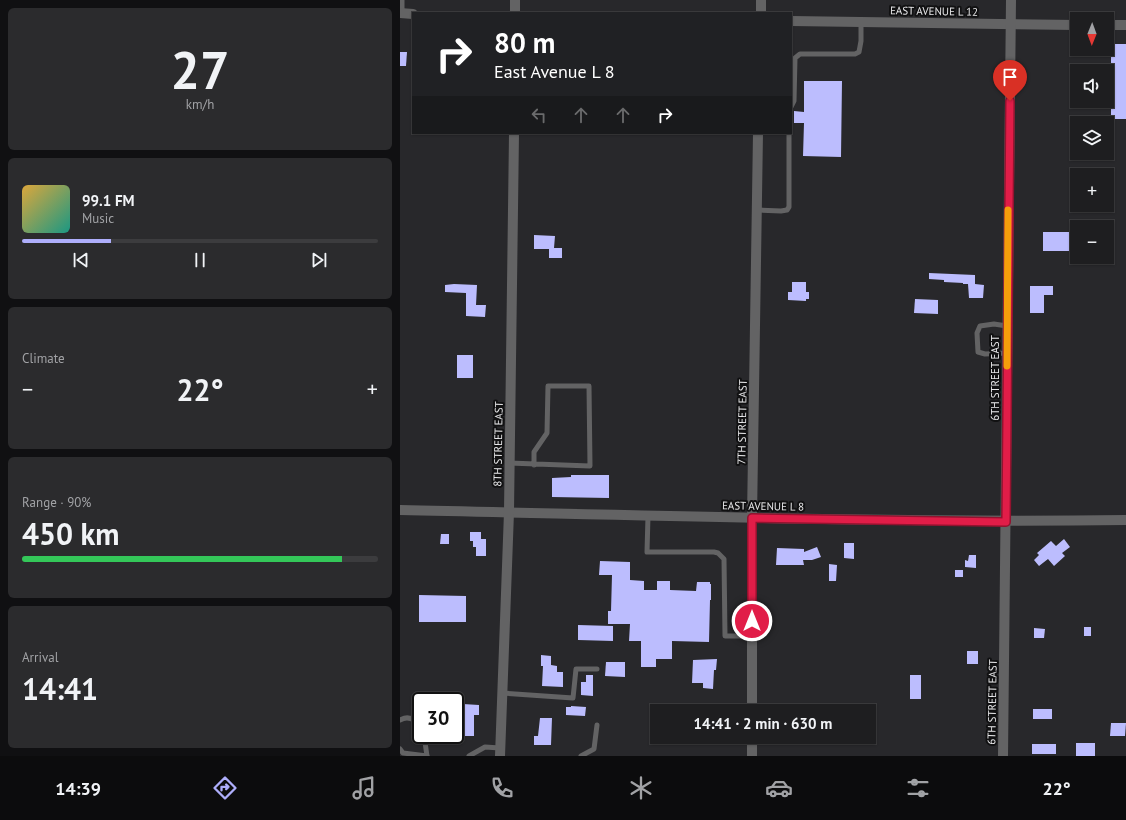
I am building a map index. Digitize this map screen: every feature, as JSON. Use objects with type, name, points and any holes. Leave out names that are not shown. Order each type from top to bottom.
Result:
[{"type":"street","points":[[515,0],[515,12]]},
{"type":"street","points":[[761,0],[761,12]]},
{"type":"street","name":"6TH STREET EAST","points":[[1003,756],[1011,0]]},
{"type":"street","points":[[401,13],[412,14]]},
{"type":"street","name":"EAST AVENUE L 12","points":[[792,21],[1070,24]]},
{"type":"street","points":[[1114,25],[1126,25]]},
{"type":"street","name":"8TH STREET EAST","points":[[500,752],[509,512],[514,134]]},
{"type":"street","name":"7TH STREET EAST","points":[[752,704],[752,518],[758,134]]},
{"type":"street","name":"EAST AVENUE L 8","points":[[400,510],[1006,522],[1126,520]]},
{"type":"street","points":[[752,744],[752,756]]},
{"type":"lane","points":[[401,13],[402,0]]},
{"type":"lane","points":[[792,104],[794,101],[792,80],[794,62],[797,55],[855,54],[859,52],[861,41],[861,22]]},
{"type":"lane","points":[[757,210],[781,211],[787,210],[789,207],[789,134]]},
{"type":"lane","points":[[1007,326],[994,324],[980,326],[977,333],[978,352],[985,354],[1007,353]]},
{"type":"lane","points":[[509,463],[534,465],[590,466],[588,386],[548,386],[547,433],[534,452],[534,465]]},
{"type":"lane","points":[[648,516],[648,552],[714,552],[721,555],[724,559],[725,636],[753,636]]},
{"type":"lane","points":[[502,693],[573,698],[576,669],[597,669]]},
{"type":"lane","points":[[400,720],[403,718],[412,719]]},
{"type":"lane","points":[[581,756],[594,749],[597,725]]},
{"type":"lane","points":[[400,749],[403,753],[427,756],[426,744]]},
{"type":"lane","points":[[469,756],[485,748],[500,752]]},
{"type":"building","points":[[1114,44],[1126,44],[1126,119],[1114,119],[1114,116],[1111,116],[1111,108],[1114,108],[1114,64],[1111,64],[1111,56],[1114,56]]},
{"type":"building","points":[[400,52],[407,52],[406,66],[400,66]]},
{"type":"building","points":[[804,81],[842,81],[841,157],[803,156],[804,123],[794,123],[794,111],[804,112]]},
{"type":"building","points":[[1043,232],[1070,232],[1070,251],[1043,251]]},
{"type":"building","points":[[534,235],[555,236],[554,248],[562,248],[562,258],[549,258],[549,249],[534,249]]},
{"type":"building","points":[[929,273],[975,275],[975,284],[984,285],[983,298],[969,298],[968,284],[929,279]]},
{"type":"building","points":[[792,282],[806,282],[806,292],[809,292],[809,299],[806,299],[806,301],[788,300],[788,292],[792,292]]},
{"type":"building","points":[[445,285],[477,285],[476,305],[486,305],[485,317],[466,316],[466,293],[445,292]]},
{"type":"building","points":[[1030,286],[1053,286],[1053,295],[1044,295],[1044,313],[1030,313]]},
{"type":"building","points":[[915,299],[938,300],[938,314],[914,313]]},
{"type":"building","points":[[457,355],[473,355],[473,378],[457,378]]},
{"type":"building","points":[[571,475],[609,475],[609,498],[552,497],[552,478],[571,477]]},
{"type":"building","points":[[470,532],[481,532],[481,539],[486,539],[486,556],[476,556],[476,547],[473,547],[473,541],[470,541]]},
{"type":"building","points":[[441,534],[449,534],[449,544],[440,544]]},
{"type":"building","points":[[1064,539],[1070,547],[1062,553],[1065,556],[1054,566],[1048,559],[1039,566],[1034,560],[1039,555],[1037,553],[1051,541],[1056,546]]},
{"type":"building","points":[[844,543],[854,543],[854,559],[844,558]]},
{"type":"building","points":[[817,547],[821,557],[812,560],[803,560],[804,565],[776,565],[777,548],[804,549],[804,552]]},
{"type":"building","points":[[969,555],[976,555],[976,568],[965,567],[965,560],[968,561]]},
{"type":"building","points":[[600,561],[630,562],[630,580],[644,581],[644,590],[657,590],[657,581],[670,581],[670,590],[696,591],[697,582],[710,582],[711,600],[709,642],[672,641],[672,659],[656,659],[656,667],[641,667],[641,641],[629,641],[630,624],[608,624],[608,611],[611,611],[612,575],[599,575]]},
{"type":"building","points":[[829,564],[837,565],[836,581],[829,581]]},
{"type":"building","points":[[955,570],[963,570],[963,577],[955,577]]},
{"type":"building","points":[[419,595],[466,596],[466,622],[419,622]]},
{"type":"building","points":[[578,625],[613,626],[613,641],[578,640]]},
{"type":"building","points":[[1084,627],[1091,627],[1091,636],[1084,636]]},
{"type":"building","points":[[1034,628],[1045,629],[1044,638],[1034,638]]},
{"type":"building","points":[[967,651],[978,651],[978,664],[967,664]]},
{"type":"building","points":[[541,655],[551,656],[551,665],[557,666],[557,672],[563,672],[563,687],[542,686],[543,666],[541,666]]},
{"type":"building","points":[[717,659],[716,670],[714,670],[713,689],[703,688],[703,683],[692,683],[693,660]]},
{"type":"building","points":[[606,662],[625,662],[625,677],[605,676]]},
{"type":"building","points":[[586,675],[593,675],[593,696],[581,695],[581,682],[586,682]]},
{"type":"building","points":[[910,675],[921,675],[921,699],[910,699]]},
{"type":"building","points":[[464,704],[479,705],[479,715],[474,715],[474,736],[464,736]]},
{"type":"building","points":[[566,707],[586,707],[585,716],[566,715]]},
{"type":"building","points":[[1033,709],[1052,709],[1052,719],[1033,719]]},
{"type":"building","points":[[540,718],[552,718],[551,745],[534,745],[534,736],[538,736]]},
{"type":"building","points":[[1111,723],[1126,723],[1125,736],[1110,736]]},
{"type":"building","points":[[1076,743],[1095,743],[1095,756],[1076,756]]},
{"type":"building","points":[[1032,744],[1056,744],[1056,754],[1032,754]]},
{"type":"slow traffic","points":[[1007,366],[1008,210]]},
{"type":"route","points":[[752,621],[752,518],[1006,522],[1007,271],[1010,101]]}]
